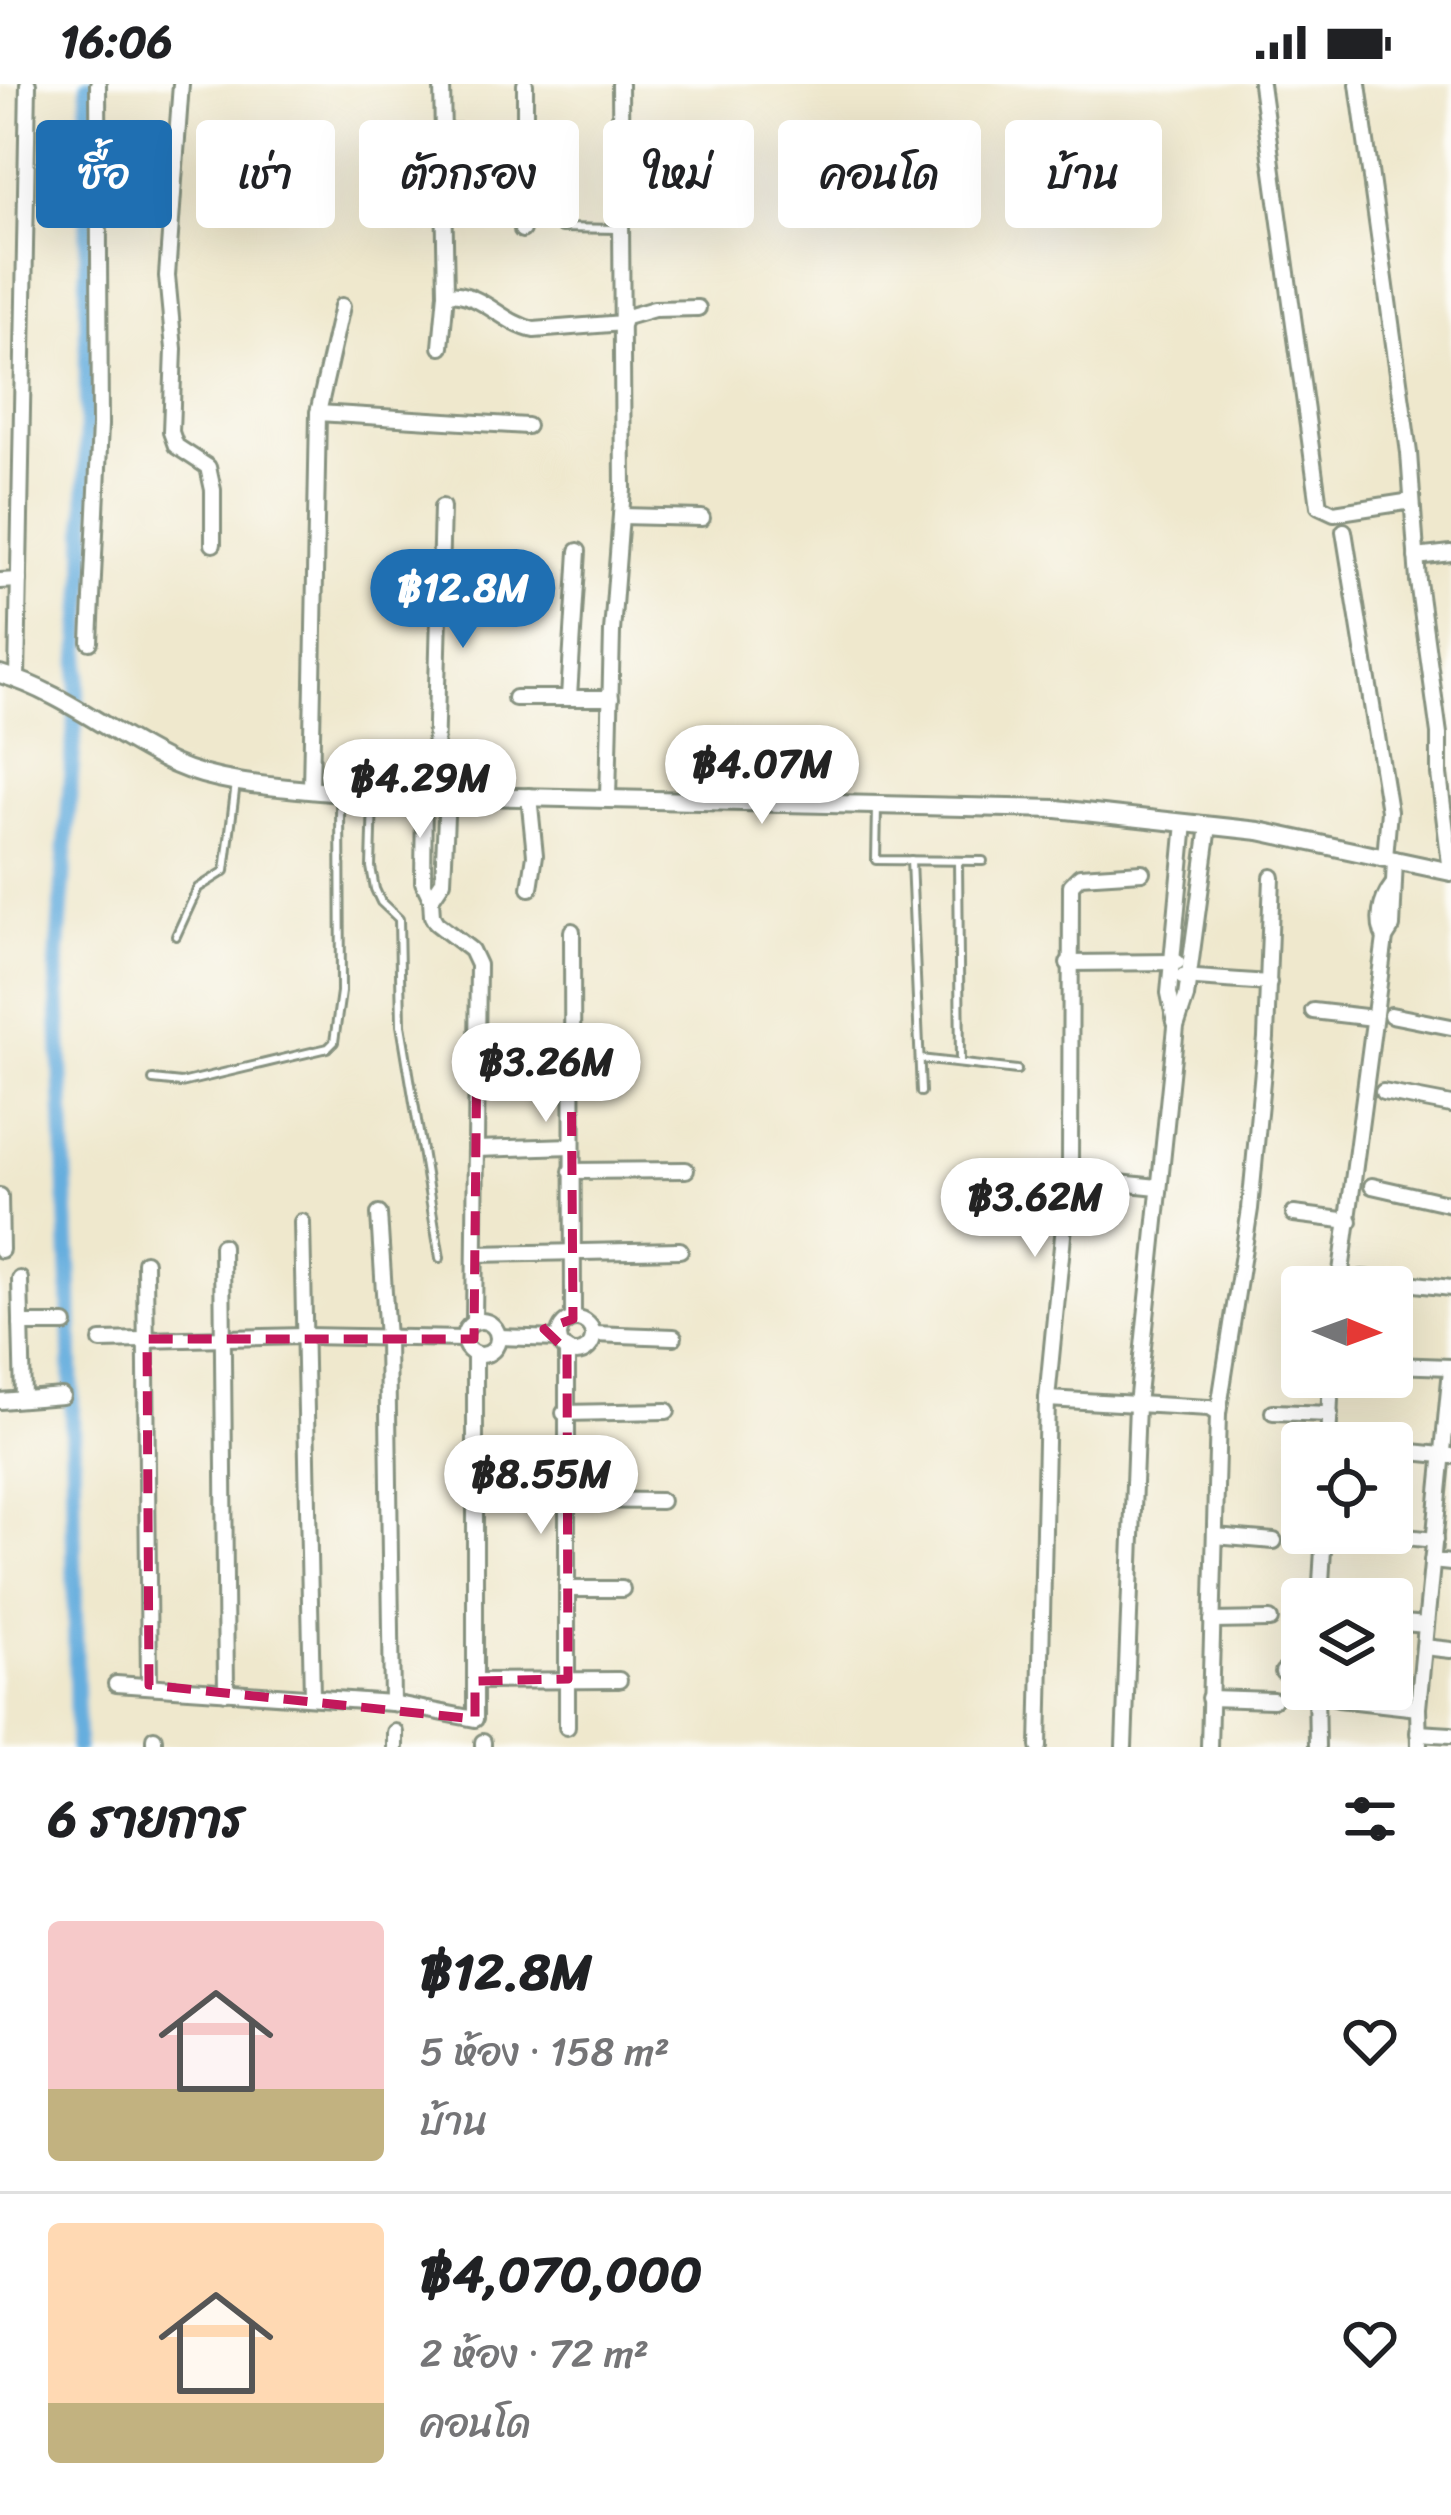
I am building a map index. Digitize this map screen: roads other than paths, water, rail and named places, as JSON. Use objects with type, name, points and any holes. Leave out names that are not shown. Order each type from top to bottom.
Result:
[{"type":"street","points":[[28,84],[19,580],[8,676],[181,767],[311,790],[1057,808],[1259,831],[1451,872],[1399,372],[1358,84]]},
{"type":"street","points":[[90,642],[100,425],[98,84]]},
{"type":"street","points":[[181,84],[167,276],[174,349],[171,432],[176,446],[208,467],[213,544]]},
{"type":"street","points":[[442,84],[442,120]]},
{"type":"street","points":[[525,84],[525,120]]},
{"type":"street","points":[[608,798],[621,516],[620,84]]},
{"type":"street","points":[[1261,84],[1319,506],[1334,513],[1412,500]]},
{"type":"street","points":[[441,347],[444,228]]},
{"type":"street","points":[[446,293],[471,296],[522,328],[534,330],[623,321],[654,309],[698,308]]},
{"type":"street","points":[[311,790],[318,413],[342,306]]},
{"type":"street","points":[[318,413],[527,426]]},
{"type":"street","points":[[442,507],[435,794],[423,882],[436,923],[476,957],[474,1322],[464,1339]]},
{"type":"street","points":[[621,516],[702,518]]},
{"type":"street","points":[[1342,1266],[1385,938],[1392,927],[1395,896],[1389,811],[1344,531]]},
{"type":"street","points":[[568,698],[578,551]]},
{"type":"street","points":[[1416,557],[1451,553]]},
{"type":"street","points":[[0,581],[19,580]]},
{"type":"street","points":[[515,698],[610,698]]},
{"type":"street","points":[[1439,734],[1451,757]]},
{"type":"street","points":[[431,899],[443,881],[435,794]]},
{"type":"street","points":[[529,796],[535,855],[530,888]]},
{"type":"street","points":[[1176,1027],[1169,993],[1185,823]]},
{"type":"street","points":[[1124,1747],[1137,1406],[1176,1027],[1209,826]]},
{"type":"street","points":[[1039,1747],[1047,1399],[1069,1178],[1070,896],[1080,876],[1142,872]]},
{"type":"street","points":[[1180,878],[1202,879]]},
{"type":"street","points":[[1209,1747],[1218,1414],[1250,1209],[1269,983],[1272,878]]},
{"type":"street","points":[[572,931],[573,1319]]},
{"type":"street","points":[[1068,963],[1189,969],[1269,983]]},
{"type":"street","points":[[1312,1011],[1374,1018]]},
{"type":"street","points":[[1391,1015],[1451,1027]]},
{"type":"street","points":[[477,1036],[571,1034]]},
{"type":"street","points":[[1383,1092],[1451,1105]]},
{"type":"street","points":[[476,1149],[571,1147]]},
{"type":"street","points":[[571,1172],[686,1170]]},
{"type":"street","points":[[1069,1178],[1158,1187]]},
{"type":"street","points":[[1372,1186],[1451,1204]]},
{"type":"street","points":[[0,1196],[1,1250]]},
{"type":"street","points":[[379,1214],[387,1339],[392,1703]]},
{"type":"street","points":[[1294,1214],[1350,1221]]},
{"type":"street","points":[[302,1222],[312,1696]]},
{"type":"street","points":[[222,1246],[226,1692]]},
{"type":"street","points":[[476,1254],[680,1250]]},
{"type":"street","points":[[145,1262],[149,1685]]},
{"type":"street","points":[[20,1279],[23,1399]]},
{"type":"street","points":[[1413,1284],[1451,1288]]},
{"type":"street","points":[[474,1322],[488,1322],[498,1337],[584,1351],[593,1334],[584,1321],[573,1319]]},
{"type":"street","points":[[567,1727],[561,1329],[573,1319]]},
{"type":"street","points":[[21,1324],[65,1324]]},
{"type":"street","points":[[593,1334],[674,1336]]},
{"type":"street","points":[[100,1341],[304,1336],[464,1339]]},
{"type":"street","points":[[475,1354],[494,1350],[498,1337]]},
{"type":"street","points":[[116,1684],[392,1703],[475,1719],[475,1354],[464,1339]]},
{"type":"street","points":[[1413,1366],[1451,1368],[1448,1455],[1418,1708],[1419,1740],[1451,1736]]},
{"type":"street","points":[[0,1401],[62,1396]]},
{"type":"street","points":[[1329,1422],[1330,1398]]},
{"type":"street","points":[[1047,1399],[1209,1408],[1218,1414]]},
{"type":"street","points":[[564,1413],[667,1411]]},
{"type":"street","points":[[1273,1412],[1330,1414]]},
{"type":"street","points":[[1413,1452],[1448,1455]]},
{"type":"street","points":[[565,1500],[661,1501]]},
{"type":"street","points":[[1215,1537],[1274,1541]]},
{"type":"street","points":[[1413,1538],[1435,1540]]},
{"type":"street","points":[[1432,1562],[1451,1563]]},
{"type":"street","points":[[567,1589],[622,1589]]},
{"type":"street","points":[[1212,1622],[1270,1620]]},
{"type":"street","points":[[1413,1623],[1426,1624]]},
{"type":"street","points":[[1424,1647],[1451,1650]]},
{"type":"street","points":[[476,1681],[619,1680]]},
{"type":"street","points":[[1210,1698],[1274,1700]]},
{"type":"street","points":[[1413,1707],[1418,1708]]},
{"type":"street","points":[[1316,1710],[1317,1747]]},
{"type":"lane","points":[[561,228],[622,229]]},
{"type":"lane","points":[[176,936],[198,888],[225,871],[236,779]]},
{"type":"lane","points":[[153,1080],[181,1083],[328,1048],[334,1042],[341,992],[340,793]]},
{"type":"lane","points":[[374,793],[371,868],[378,897],[399,919],[401,1025],[440,1258]]},
{"type":"lane","points":[[878,803],[876,860],[983,861]]},
{"type":"lane","points":[[911,860],[921,1092]]},
{"type":"lane","points":[[958,861],[960,1064]]},
{"type":"lane","points":[[920,1059],[1016,1070]]},
{"type":"waterway","points":[[77,1747],[70,1287],[57,964],[86,575],[88,84]]}]
